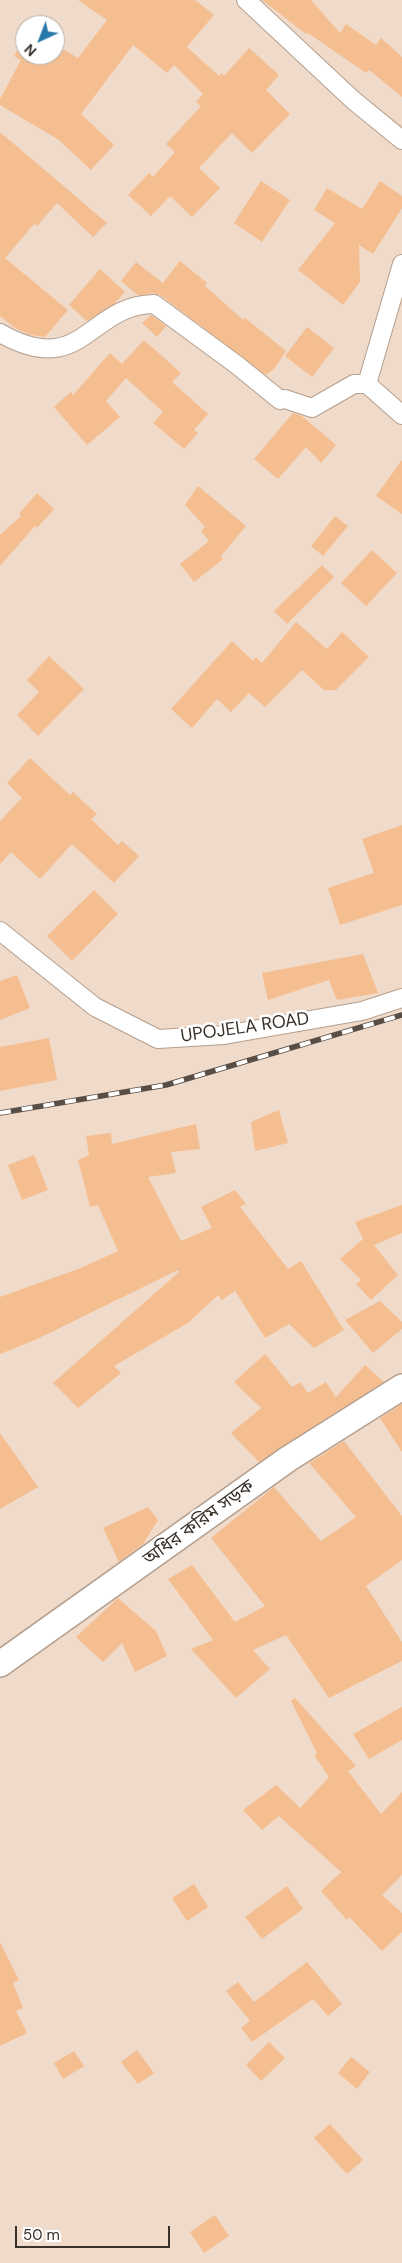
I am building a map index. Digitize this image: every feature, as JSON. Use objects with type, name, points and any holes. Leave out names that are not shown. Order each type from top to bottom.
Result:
[{"type":"main road","name":"অধির করিম সড়ক","points":[[0,1664],[288,1459],[402,1388]]},
{"type":"street","points":[[246,0],[353,100],[402,140]]},
{"type":"street","points":[[367,384],[402,264]]},
{"type":"street","points":[[0,333],[16,342],[40,348],[61,348],[84,337],[126,308],[139,304],[154,304],[237,365],[280,400],[285,399],[312,408],[354,384],[367,384],[402,415]]},
{"type":"street","name":"UPOJELA ROAD","points":[[0,932],[95,1007],[158,1039],[224,1035],[362,1011],[402,998]]},
{"type":"building","points":[[78,0],[195,0],[214,15],[187,47],[219,76],[222,73],[224,76],[249,48],[279,75],[266,90],[290,114],[252,153],[232,133],[199,168],[220,188],[192,217],[170,196],[151,216],[128,195],[149,173],[153,177],[175,152],[166,144],[201,106],[196,102],[203,94],[174,65],[167,73],[133,45],[81,114],[114,145],[91,170],[59,140],[0,105],[0,99],[18,65],[65,65],[65,51],[78,58],[107,20]]},
{"type":"building","points":[[262,0],[311,0],[340,33],[346,24],[376,45],[381,38],[402,57],[402,97],[369,70],[366,73],[308,33],[306,34]]},
{"type":"building","points":[[0,132],[107,223],[93,237],[57,203],[37,226],[34,224],[5,258],[68,310],[45,337],[31,335],[15,328],[0,316]]},
{"type":"building","points":[[261,181],[290,200],[262,242],[234,223]]},
{"type":"building","points":[[380,181],[402,196],[402,208],[373,254],[359,245],[360,282],[343,305],[298,270],[335,223],[314,210],[327,188],[362,209]]},
{"type":"building","points":[[180,261],[207,283],[205,286],[243,320],[245,318],[286,351],[274,369],[266,375],[160,295],[153,293],[139,296],[121,281],[136,262],[163,283]]},
{"type":"building","points":[[100,269],[125,292],[114,304],[87,321],[69,305]]},
{"type":"building","points":[[151,315],[166,326],[157,337],[142,323]]},
{"type":"building","points":[[307,327],[334,348],[312,377],[285,356]]},
{"type":"building","points":[[144,340],[181,373],[172,382],[208,414],[194,430],[198,433],[184,449],[153,423],[163,412],[126,378],[106,401],[120,417],[87,445],[54,407],[71,392],[73,395],[110,353],[122,364]]},
{"type":"building","points":[[293,413],[302,416],[336,445],[321,463],[306,447],[278,479],[254,459]]},
{"type":"building","points":[[402,460],[402,514],[376,496]]},
{"type":"building","points":[[198,486],[246,526],[221,556],[223,559],[194,582],[180,564],[209,541],[201,531],[205,527],[185,505]]},
{"type":"building","points":[[37,493],[54,509],[37,528],[35,526],[0,566],[0,535],[21,516],[19,514]]},
{"type":"building","points":[[335,516],[348,526],[323,556],[311,546]]},
{"type":"building","points":[[372,550],[397,573],[366,606],[341,583]]},
{"type":"building","points":[[322,565],[334,577],[287,624],[274,611]]},
{"type":"building","points":[[296,622],[327,649],[342,632],[369,657],[336,690],[324,690],[302,670],[265,707],[249,693],[231,712],[217,699],[192,728],[171,709],[232,641],[253,661],[256,657],[262,663]]},
{"type":"building","points":[[49,656],[84,689],[38,736],[17,715],[39,692],[27,680]]},
{"type":"building","points":[[30,758],[70,795],[73,792],[97,814],[91,819],[118,845],[122,841],[139,856],[114,883],[72,844],[40,879],[11,852],[0,864],[0,821],[22,798],[7,783]]},
{"type":"building","points":[[402,825],[402,905],[340,925],[328,888],[374,873],[362,839]]},
{"type":"building","points":[[94,890],[118,914],[72,961],[47,936]]},
{"type":"building","points":[[363,954],[378,993],[337,1000],[329,980],[268,1000],[262,973]]},
{"type":"building","points":[[17,975],[30,1008],[0,1020],[0,981]]},
{"type":"building","points":[[49,1038],[57,1080],[0,1091],[0,1047]]},
{"type":"building","points":[[279,1110],[288,1143],[255,1151],[251,1122]]},
{"type":"building","points":[[196,1124],[200,1149],[171,1152],[176,1173],[148,1177],[181,1241],[212,1228],[201,1207],[235,1190],[246,1204],[240,1207],[288,1269],[301,1261],[344,1330],[314,1348],[289,1324],[265,1338],[235,1291],[222,1300],[218,1295],[188,1323],[114,1366],[121,1373],[78,1408],[53,1383],[179,1272],[178,1270],[35,1340],[0,1354],[0,1297],[81,1268],[118,1251],[98,1205],[90,1207],[78,1160],[89,1155],[86,1136],[111,1133],[112,1144]]},
{"type":"building","points":[[34,1155],[48,1190],[22,1200],[8,1165]]},
{"type":"building","points":[[402,1205],[402,1233],[374,1245],[398,1275],[371,1300],[356,1284],[361,1280],[340,1259],[363,1239],[355,1222]]},
{"type":"building","points":[[380,1301],[402,1322],[402,1329],[373,1353],[345,1320]]},
{"type":"building","points":[[265,1354],[292,1387],[300,1382],[308,1393],[326,1382],[336,1397],[365,1365],[384,1382],[259,1462],[231,1433],[261,1408],[234,1382]]},
{"type":"building","points":[[402,1404],[402,1452],[380,1418]]},
{"type":"building","points":[[0,1433],[38,1487],[0,1509]]},
{"type":"building","points":[[344,1441],[402,1516],[402,1560],[366,1586],[402,1642],[402,1661],[329,1698],[286,1635],[253,1650],[270,1669],[236,1698],[191,1649],[213,1640],[168,1579],[192,1565],[235,1622],[265,1606],[211,1538],[274,1487],[321,1541],[356,1517],[309,1463]]},
{"type":"building","points":[[148,1507],[158,1520],[143,1544],[119,1562],[103,1528]]},
{"type":"building","points":[[118,1598],[156,1631],[167,1656],[135,1672],[122,1643],[103,1662],[76,1637]]},
{"type":"building","points":[[295,1698],[356,1766],[348,1771],[381,1814],[402,1792],[402,1875],[382,1895],[402,1913],[402,1932],[382,1951],[349,1917],[347,1920],[321,1891],[341,1872],[279,1816],[262,1830],[243,1810],[276,1785],[300,1808],[329,1777],[314,1755],[317,1753],[291,1701]]},
{"type":"building","points":[[402,1707],[402,1740],[369,1759],[353,1734]]},
{"type":"building","points":[[194,1884],[208,1907],[187,1921],[172,1898]]},
{"type":"building","points":[[287,1886],[303,1909],[262,1939],[245,1917]]},
{"type":"building","points":[[0,1942],[19,1980],[13,1983],[23,2008],[16,2011],[27,2033],[0,2046]]},
{"type":"building","points":[[307,1962],[342,2004],[328,2016],[313,1999],[252,2042],[241,2028],[250,2021],[226,1991],[238,1982],[254,2002]]},
{"type":"building","points":[[269,2042],[285,2058],[261,2081],[246,2065]]},
{"type":"building","points":[[137,2050],[154,2073],[138,2084],[121,2062]]},
{"type":"building","points":[[74,2051],[84,2066],[63,2079],[54,2063]]},
{"type":"building","points":[[351,2057],[370,2072],[357,2089],[338,2073]]},
{"type":"building","points":[[330,2124],[363,2160],[347,2174],[314,2138]]},
{"type":"building","points":[[215,2215],[229,2236],[204,2253],[190,2232]]},
{"type":"railway","points":[[0,1113],[166,1085],[402,1015]]}]
